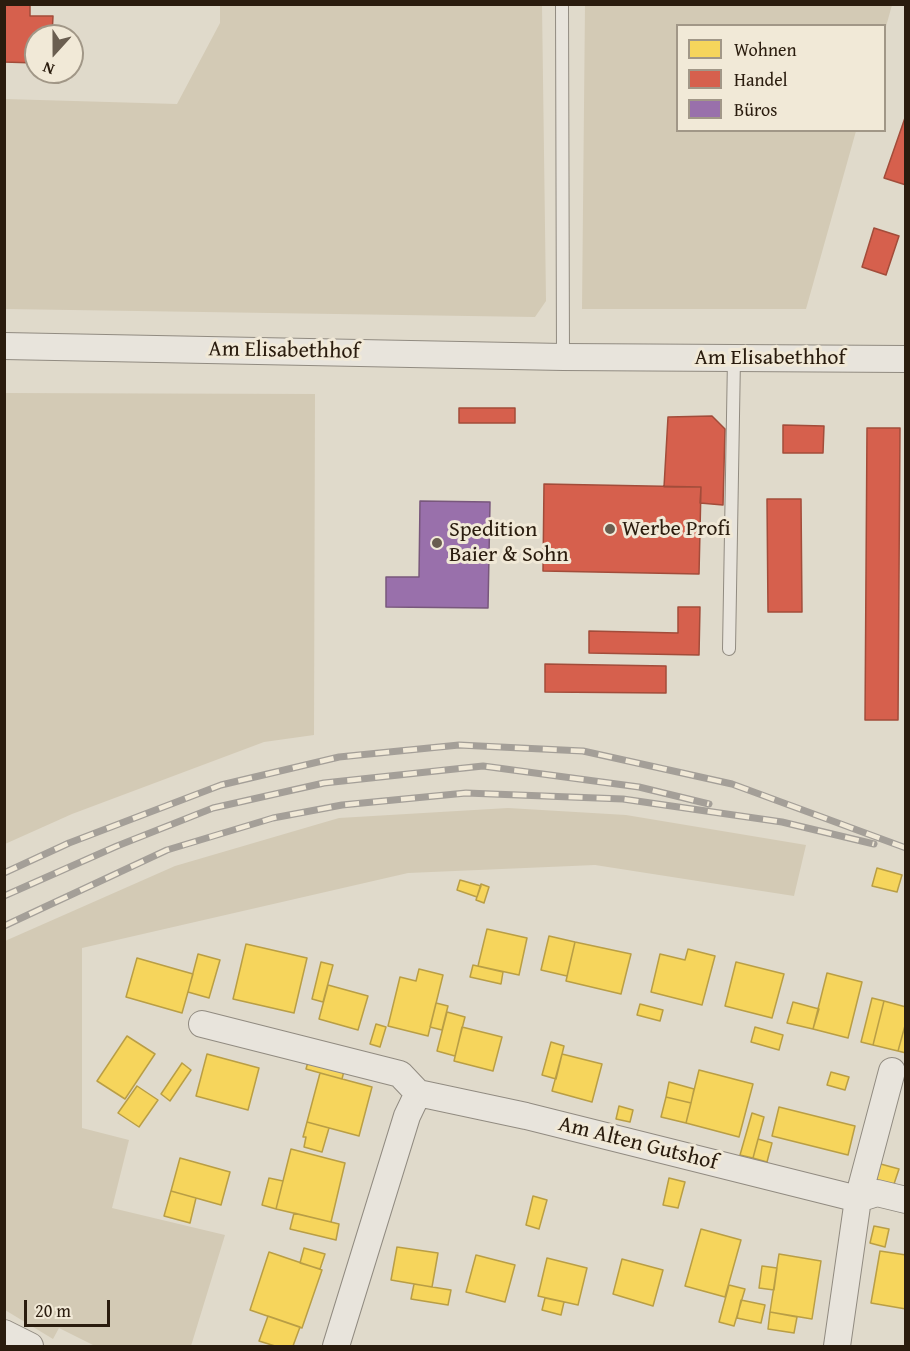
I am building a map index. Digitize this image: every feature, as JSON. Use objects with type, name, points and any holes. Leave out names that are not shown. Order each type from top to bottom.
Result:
[{"type":"street","name":"Am Elisabethhof","points":[[4,345],[563,357],[906,359]]},
{"type":"street","points":[[202,1024],[400,1074],[417,1093],[407,1116],[336,1347]]},
{"type":"street","points":[[837,1347],[858,1199],[892,1071]]},
{"type":"street","name":"Am Alten Gutshof","points":[[417,1093],[526,1116],[858,1199],[877,1193],[906,1200]]},
{"type":"lane","points":[[562,4],[563,357]]},
{"type":"lane","points":[[729,649],[734,358]]},
{"type":"shaded area","points":[[220,5],[542,5],[546,301],[535,317],[5,309],[5,99],[177,104],[220,23]]},
{"type":"shaded area","points":[[585,5],[892,5],[886,26],[886,24],[676,24],[676,132],[856,132],[806,309],[582,309]]},
{"type":"shaded area","points":[[5,393],[315,394],[314,735],[264,742],[72,814],[5,844]]},
{"type":"shaded area","points":[[508,808],[626,815],[806,845],[794,896],[595,865],[408,873],[82,948],[82,1128],[129,1140],[112,1208],[225,1235],[191,1346],[95,1346],[59,1328],[53,1339],[5,1310],[5,941],[175,866],[339,818]]},
{"type":"building: Wohnen","points":[[877,868],[902,875],[897,892],[872,886]]},
{"type":"building: Wohnen","points":[[460,880],[481,886],[477,897],[457,890]]},
{"type":"building: Wohnen","points":[[481,884],[489,887],[484,903],[476,900]]},
{"type":"building: Wohnen","points":[[487,929],[527,938],[519,975],[478,966]]},
{"type":"building: Wohnen","points":[[549,936],[575,942],[567,976],[541,970]]},
{"type":"building: Wohnen","points":[[575,942],[631,954],[621,994],[566,981]]},
{"type":"building: Wohnen","points":[[246,944],[307,958],[294,1013],[233,999]]},
{"type":"building: Wohnen","points":[[688,949],[715,956],[702,1005],[651,992],[660,954],[685,960]]},
{"type":"building: Wohnen","points":[[198,954],[220,960],[209,998],[188,992]]},
{"type":"building: Wohnen","points":[[137,958],[193,974],[182,1013],[126,997]]},
{"type":"building: Wohnen","points":[[321,962],[333,965],[323,1002],[312,999]]},
{"type":"building: Wohnen","points":[[736,962],[784,974],[772,1018],[725,1006]]},
{"type":"building: Wohnen","points":[[473,965],[503,972],[501,984],[470,977]]},
{"type":"building: Wohnen","points":[[419,969],[443,975],[428,1036],[388,1026],[400,977],[416,981]]},
{"type":"building: Wohnen","points":[[827,973],[862,982],[848,1038],[813,1029]]},
{"type":"building: Wohnen","points":[[328,985],[368,996],[358,1030],[319,1019]]},
{"type":"building: Wohnen","points":[[872,998],[884,1001],[873,1045],[861,1042]]},
{"type":"building: Wohnen","points":[[884,1001],[906,1007],[906,1022],[898,1051],[873,1045]]},
{"type":"building: Wohnen","points":[[793,1002],[819,1009],[813,1029],[787,1023]]},
{"type":"building: Wohnen","points":[[436,1003],[448,1006],[442,1030],[430,1027]]},
{"type":"building: Wohnen","points":[[640,1004],[663,1010],[660,1021],[637,1015]]},
{"type":"building: Wohnen","points":[[447,1012],[465,1017],[455,1056],[437,1051]]},
{"type":"building: Wohnen","points":[[906,1022],[906,1053],[898,1051]]},
{"type":"building: Wohnen","points":[[376,1024],[386,1027],[380,1047],[370,1044]]},
{"type":"building: Wohnen","points":[[462,1027],[502,1037],[493,1071],[454,1061]]},
{"type":"building: Wohnen","points":[[755,1027],[783,1035],[779,1050],[751,1042]]},
{"type":"building: Wohnen","points":[[127,1036],[155,1054],[125,1099],[97,1081]]},
{"type":"building: Wohnen","points":[[551,1042],[564,1046],[556,1079],[542,1075]]},
{"type":"building: Wohnen","points":[[207,1054],[259,1068],[248,1110],[196,1096]]},
{"type":"building: Wohnen","points":[[562,1054],[602,1064],[592,1102],[552,1091]]},
{"type":"building: Wohnen","points":[[309,1058],[345,1067],[342,1079],[306,1069]]},
{"type":"building: Wohnen","points":[[182,1063],[191,1070],[170,1101],[161,1094]]},
{"type":"building: Wohnen","points":[[699,1070],[753,1084],[739,1137],[686,1123]]},
{"type":"building: Wohnen","points":[[831,1072],[849,1077],[845,1090],[827,1085]]},
{"type":"building: Wohnen","points":[[320,1073],[372,1087],[359,1136],[307,1122]]},
{"type":"building: Wohnen","points":[[669,1082],[694,1089],[691,1103],[666,1097]]},
{"type":"building: Wohnen","points":[[137,1086],[158,1100],[139,1127],[118,1113]]},
{"type":"building: Wohnen","points":[[666,1097],[691,1103],[686,1123],[661,1117]]},
{"type":"building: Wohnen","points":[[619,1106],[633,1110],[630,1122],[616,1119]]},
{"type":"building: Wohnen","points":[[779,1107],[855,1126],[848,1155],[772,1136]]},
{"type":"building: Wohnen","points":[[752,1113],[764,1117],[753,1158],[740,1155]]},
{"type":"building: Wohnen","points":[[307,1122],[329,1128],[322,1152],[304,1147],[306,1137],[303,1137]]},
{"type":"building: Wohnen","points":[[758,1139],[772,1143],[767,1162],[753,1158]]},
{"type":"building: Wohnen","points":[[291,1149],[345,1163],[331,1222],[276,1209]]},
{"type":"building: Wohnen","points":[[180,1158],[230,1172],[221,1205],[171,1191]]},
{"type":"building: Wohnen","points":[[877,1163],[899,1169],[893,1187],[872,1180]]},
{"type":"building: Wohnen","points":[[269,1178],[283,1181],[276,1209],[262,1205]]},
{"type":"building: Wohnen","points":[[669,1178],[685,1182],[678,1208],[663,1205]]},
{"type":"building: Wohnen","points":[[171,1191],[196,1198],[190,1223],[164,1216]]},
{"type":"building: Wohnen","points":[[533,1196],[547,1200],[539,1229],[526,1225]]},
{"type":"building: Wohnen","points":[[294,1213],[339,1224],[336,1240],[290,1229]]},
{"type":"building: Wohnen","points":[[874,1226],[889,1229],[885,1247],[870,1243]]},
{"type":"building: Wohnen","points":[[701,1229],[741,1240],[725,1297],[685,1286]]},
{"type":"building: Wohnen","points":[[397,1247],[438,1253],[432,1287],[391,1280]]},
{"type":"building: Wohnen","points":[[304,1248],[325,1254],[320,1269],[300,1263]]},
{"type":"building: Wohnen","points":[[880,1251],[906,1255],[906,1309],[871,1303]]},
{"type":"building: Wohnen","points":[[269,1252],[322,1270],[302,1328],[250,1310]]},
{"type":"building: Wohnen","points":[[779,1254],[821,1261],[812,1319],[770,1312]]},
{"type":"building: Wohnen","points":[[476,1255],[515,1265],[505,1302],[466,1292]]},
{"type":"building: Wohnen","points":[[547,1258],[587,1268],[578,1305],[538,1296]]},
{"type":"building: Wohnen","points":[[622,1259],[663,1270],[653,1306],[613,1294]]},
{"type":"building: Wohnen","points":[[762,1266],[777,1268],[774,1290],[759,1288]]},
{"type":"building: Wohnen","points":[[414,1284],[451,1290],[448,1305],[411,1299]]},
{"type":"building: Wohnen","points":[[729,1285],[745,1289],[734,1326],[719,1322]]},
{"type":"building: Wohnen","points":[[545,1298],[564,1302],[561,1315],[542,1310]]},
{"type":"building: Wohnen","points":[[741,1300],[765,1305],[761,1323],[737,1318]]},
{"type":"building: Wohnen","points":[[770,1312],[797,1317],[794,1333],[768,1329]]},
{"type":"building: Wohnen","points":[[268,1316],[300,1327],[293,1346],[275,1346],[259,1341]]},
{"type":"building: Handel","points":[[4,4],[30,4],[30,16],[53,16],[53,24],[24,24],[24,63],[4,62]]},
{"type":"building: Handel","points":[[906,115],[906,185],[884,178]]},
{"type":"building: Handel","points":[[874,228],[899,236],[886,275],[862,267]]},
{"type":"building: Handel","points":[[459,408],[515,408],[515,423],[459,423]]},
{"type":"building: Handel","points":[[712,416],[725,429],[723,505],[700,503],[701,487],[664,487],[668,417]]},
{"type":"building: Handel","points":[[783,425],[824,426],[823,453],[783,453]]},
{"type":"building: Handel","points":[[867,428],[900,428],[898,720],[865,720]]},
{"type":"building: Handel","points":[[544,484],[701,487],[699,574],[543,571]]},
{"type":"building: Handel","points":[[767,499],[801,499],[802,612],[768,612]]},
{"type":"building: Handel","points":[[678,607],[700,607],[699,655],[589,653],[589,631],[678,633]]},
{"type":"building: Handel","points":[[545,664],[666,666],[666,693],[545,692]]},
{"type":"building: Büros","points":[[420,501],[490,502],[488,608],[386,607],[386,577],[419,577]]},
{"type":"railway","points":[[4,873],[69,843],[221,785],[339,757],[459,745],[583,751],[732,784],[906,848]]},
{"type":"railway","points":[[4,896],[117,846],[213,808],[324,783],[483,766],[639,787],[709,804]]},
{"type":"railway","points":[[4,926],[167,850],[273,818],[342,805],[466,793],[623,799],[782,822],[874,844]]},
{"type":"place","name":"Werbe Profi","points":[[610,529]]},
{"type":"place","name":"Spedition Baier & Sohn","points":[[437,543]]}]
